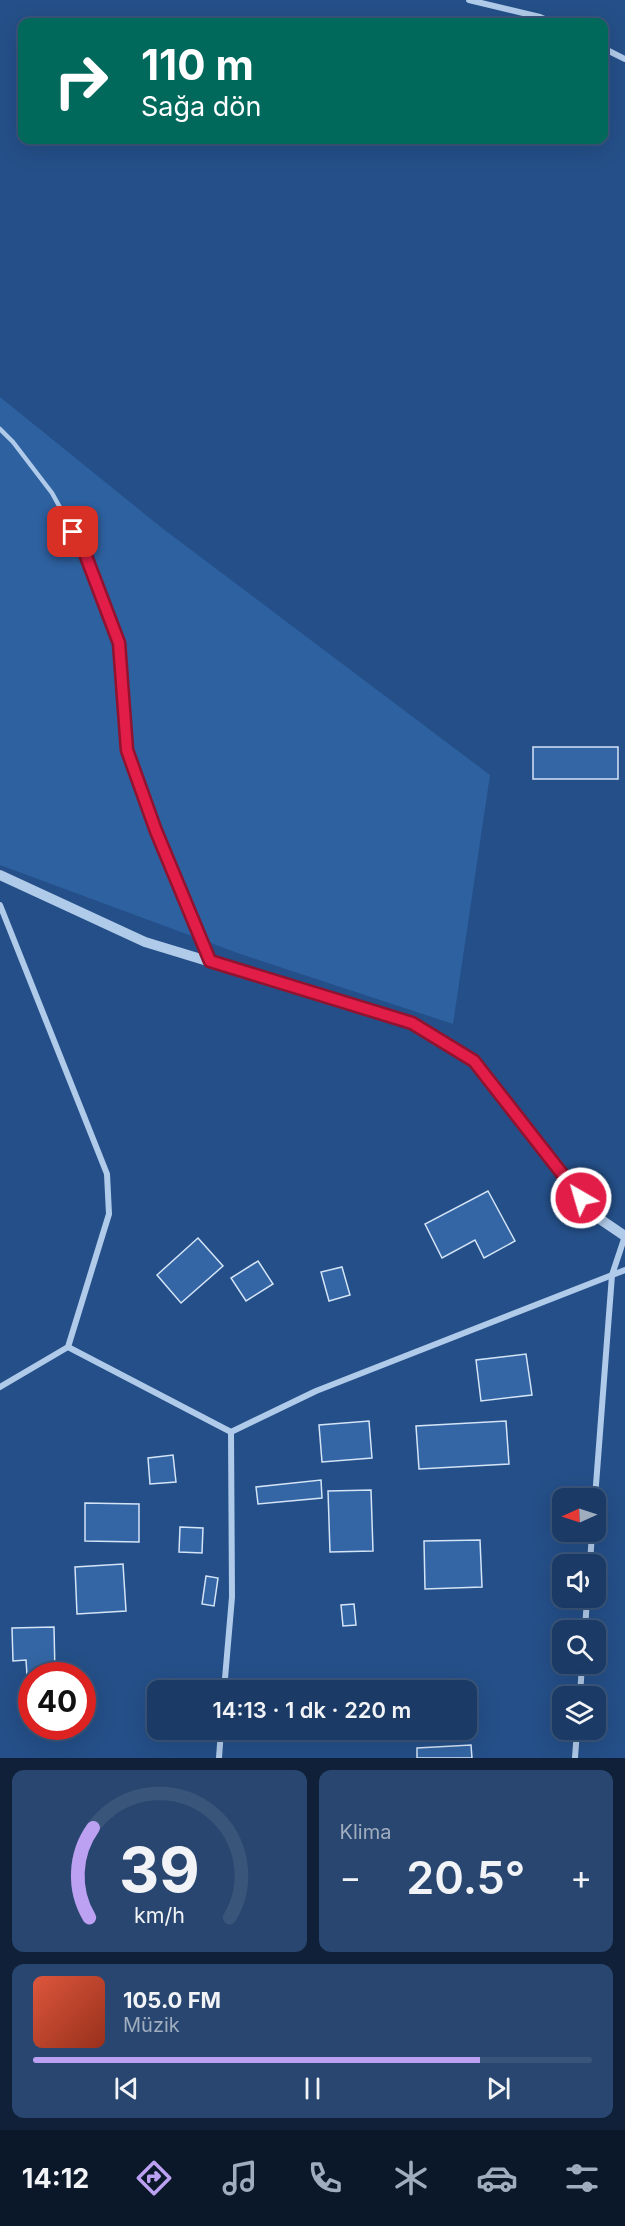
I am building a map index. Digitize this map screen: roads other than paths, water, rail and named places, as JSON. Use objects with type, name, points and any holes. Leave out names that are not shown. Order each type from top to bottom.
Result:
[{"type":"street","points":[[469,0],[542,18]]},
{"type":"street","points":[[608,50],[625,59]]},
{"type":"street","points":[[0,875],[146,942],[412,1023],[474,1061],[594,1215],[625,1236],[612,1275],[596,1488]]},
{"type":"street","points":[[0,905],[107,1174],[109,1215],[68,1347],[0,1386]]},
{"type":"street","points":[[231,1432],[316,1390],[625,1270]]},
{"type":"street","points":[[68,1347],[231,1432]]},
{"type":"street","points":[[225,1680],[232,1597],[231,1432]]},
{"type":"street","points":[[219,1758],[220,1740]]},
{"type":"street","points":[[575,1758],[577,1740]]},
{"type":"lane","points":[[0,429],[13,442],[52,493],[84,551],[119,643],[127,750],[156,831],[210,961]]}]
